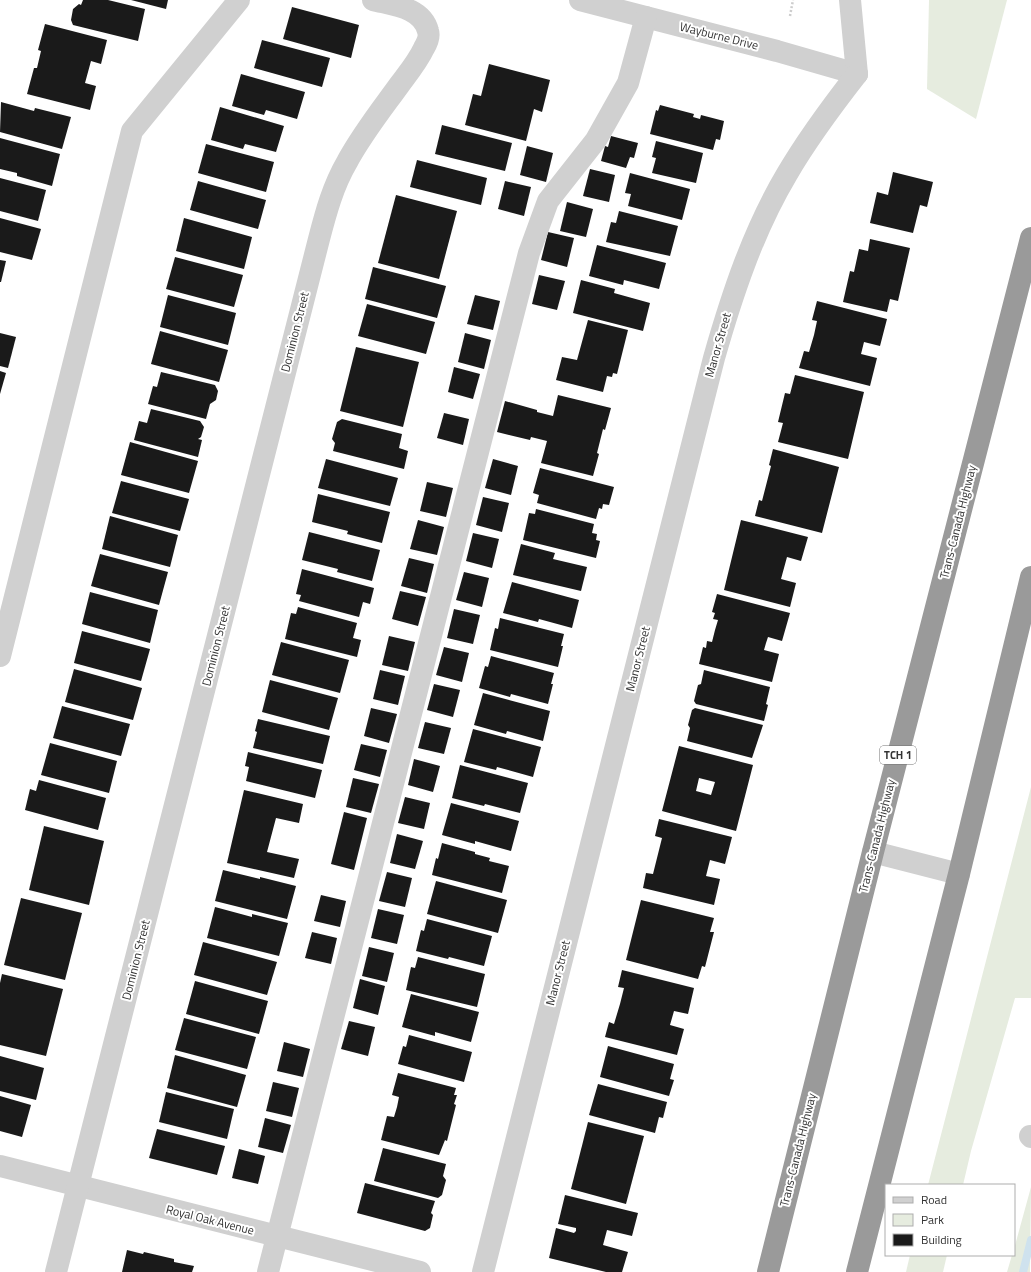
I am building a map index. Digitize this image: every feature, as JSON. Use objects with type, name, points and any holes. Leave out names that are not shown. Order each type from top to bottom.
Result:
[{"type":"highway","name":"Trans-Canada Highway","points":[[768,1272],[873,852],[1031,238]]},
{"type":"highway","points":[[857,1272],[959,874],[1031,577]]},
{"type":"street","points":[[0,656],[132,131],[239,0]]},
{"type":"street","name":"Dominion Street","points":[[56,1272],[329,204],[340,174],[352,152],[420,56],[427,42],[429,32],[423,20],[419,16],[407,9],[373,0]]},
{"type":"street","name":"Wayburne Drive","points":[[580,0],[777,51],[857,74]]},
{"type":"street","points":[[850,0],[857,74]]},
{"type":"street","points":[[268,1272],[530,253],[548,201],[596,140],[628,83],[646,17]]},
{"type":"street","name":"Manor Street","points":[[483,1272],[724,322],[739,278],[773,200],[787,174],[819,123],[857,74]]},
{"type":"street","points":[[873,852],[959,874]]},
{"type":"street","name":"Royal Oak Avenue","points":[[0,1166],[420,1272]]},
{"type":"path","points":[[790,16],[794,0]]},
{"type":"green space","points":[[929,0],[1007,0],[976,119],[927,89]]},
{"type":"green space","points":[[1031,787],[1031,998],[1015,998],[971,1151],[963,1184],[928,1184]]},
{"type":"green space","points":[[1031,1187],[1030,1272],[1007,1272],[1012,1256],[1015,1256],[1015,1245]]},
{"type":"green space","points":[[910,1256],[947,1256],[943,1272],[906,1272]]},
{"type":"building","points":[[83,0],[108,0],[145,9],[138,41],[73,25],[71,20],[73,9],[79,4],[81,5]]},
{"type":"building","points":[[131,0],[168,0],[166,9]]},
{"type":"building","points":[[292,7],[359,25],[351,58],[283,39]]},
{"type":"building","points":[[45,24],[107,40],[101,64],[91,61],[85,83],[96,86],[90,110],[27,94],[34,68],[37,68],[41,51],[38,50]]},
{"type":"building","points":[[262,40],[330,58],[322,87],[254,68]]},
{"type":"building","points":[[489,64],[550,80],[542,112],[534,109],[526,141],[465,125],[473,94],[481,96]]},
{"type":"building","points":[[241,74],[305,92],[297,119],[266,110],[264,115],[232,106]]},
{"type":"building","points":[[1,102],[34,111],[35,108],[71,117],[62,149],[0,132]]},
{"type":"building","points":[[660,105],[694,114],[693,117],[700,119],[701,115],[724,121],[720,140],[716,139],[713,150],[650,134],[656,110],[658,111]]},
{"type":"building","points":[[220,107],[284,126],[276,152],[245,144],[243,149],[211,140]]},
{"type":"building","points":[[442,125],[512,143],[505,171],[435,154]]},
{"type":"building","points":[[611,136],[638,143],[634,158],[630,157],[626,168],[601,161],[605,146],[608,147]]},
{"type":"building","points":[[0,138],[60,154],[52,186],[17,176],[17,173],[0,169]]},
{"type":"building","points":[[656,141],[703,153],[696,183],[652,173],[656,158],[652,157]]},
{"type":"building","points":[[206,144],[274,162],[266,192],[198,173]]},
{"type":"building","points":[[527,146],[553,153],[546,182],[520,175]]},
{"type":"building","points":[[417,160],[487,178],[481,205],[410,187]]},
{"type":"building","points":[[590,169],[615,175],[609,202],[583,196]]},
{"type":"building","points":[[893,172],[933,182],[927,207],[920,205],[913,233],[870,223],[877,192],[888,195]]},
{"type":"building","points":[[630,173],[690,189],[682,220],[628,206],[631,194],[625,193]]},
{"type":"building","points":[[0,178],[46,190],[38,221],[0,211]]},
{"type":"building","points":[[198,181],[266,200],[258,229],[190,210]]},
{"type":"building","points":[[505,181],[531,187],[524,216],[498,209]]},
{"type":"building","points":[[396,195],[457,211],[439,279],[378,263]]},
{"type":"building","points":[[567,202],[593,209],[586,237],[560,231]]},
{"type":"building","points":[[619,211],[678,226],[670,256],[606,242],[611,222],[616,223]]},
{"type":"building","points":[[0,218],[41,229],[32,260],[0,252]]},
{"type":"building","points":[[184,218],[252,237],[244,269],[176,251]]},
{"type":"building","points":[[548,232],[574,238],[567,267],[541,260]]},
{"type":"building","points":[[870,239],[910,248],[898,301],[890,299],[887,312],[843,302],[850,271],[854,272],[859,249],[868,251]]},
{"type":"building","points":[[597,245],[666,263],[659,289],[624,280],[623,285],[589,276]]},
{"type":"building","points":[[175,257],[243,275],[234,307],[166,289]]},
{"type":"building","points":[[0,260],[6,261],[1,282],[0,282]]},
{"type":"building","points":[[373,267],[446,286],[437,318],[365,299]]},
{"type":"building","points":[[539,275],[565,281],[557,310],[532,304]]},
{"type":"building","points":[[581,280],[615,289],[614,293],[650,303],[643,331],[573,313]]},
{"type":"building","points":[[168,295],[236,313],[228,345],[160,327]]},
{"type":"building","points":[[475,295],[500,301],[493,330],[467,324]]},
{"type":"building","points":[[817,301],[887,319],[880,346],[864,342],[861,354],[877,358],[870,386],[799,368],[804,351],[809,352],[814,335],[817,321],[812,320]]},
{"type":"building","points":[[367,304],[435,322],[426,354],[358,336]]},
{"type":"building","points":[[588,320],[628,330],[617,374],[613,373],[612,377],[607,376],[603,392],[556,380],[562,357],[577,360]]},
{"type":"building","points":[[160,331],[228,350],[219,382],[151,364]]},
{"type":"building","points":[[0,333],[16,337],[8,368],[0,366]]},
{"type":"building","points":[[465,333],[491,340],[484,369],[458,362]]},
{"type":"building","points":[[356,347],[419,362],[403,427],[340,411]]},
{"type":"building","points":[[454,367],[480,374],[473,399],[448,392]]},
{"type":"building","points":[[0,371],[6,373],[0,394]]},
{"type":"building","points":[[161,372],[215,385],[218,391],[216,400],[210,404],[206,419],[148,404],[153,386],[157,387]]},
{"type":"building","points":[[795,375],[864,392],[848,459],[778,442],[783,423],[778,422],[785,393],[790,394]]},
{"type":"building","points":[[558,395],[611,408],[605,430],[603,429],[597,453],[599,454],[593,476],[541,463],[547,441],[531,437],[530,440],[497,432],[505,401],[553,416]]},
{"type":"building","points":[[151,409],[200,421],[204,427],[201,437],[198,439],[202,440],[198,457],[134,440],[139,421],[147,423]]},
{"type":"building","points":[[444,413],[469,419],[463,445],[437,438]]},
{"type":"building","points":[[342,419],[402,434],[399,448],[408,451],[404,469],[333,451],[335,443],[332,439],[337,422]]},
{"type":"building","points":[[130,442],[198,461],[189,493],[121,475]]},
{"type":"building","points":[[773,449],[839,467],[822,533],[755,516],[759,500],[762,501],[771,466],[769,465]]},
{"type":"building","points":[[326,459],[398,478],[390,506],[318,488]]},
{"type":"building","points":[[493,459],[518,466],[511,495],[485,488]]},
{"type":"building","points":[[540,468],[614,487],[609,505],[603,504],[602,509],[599,508],[596,519],[537,503],[539,495],[533,493]]},
{"type":"building","points":[[121,481],[189,499],[180,531],[112,513]]},
{"type":"building","points":[[427,482],[453,488],[446,517],[420,511]]},
{"type":"building","points":[[318,494],[390,512],[382,543],[347,534],[348,531],[312,522]]},
{"type":"building","points":[[483,497],[509,503],[502,532],[476,525]]},
{"type":"building","points":[[536,509],[594,524],[592,533],[597,534],[596,540],[600,541],[596,558],[523,540],[529,513],[535,514]]},
{"type":"building","points":[[110,516],[178,535],[170,567],[102,549]]},
{"type":"building","points":[[418,520],[444,527],[437,555],[410,549]]},
{"type":"building","points":[[741,520],[808,537],[801,561],[787,557],[781,579],[796,583],[790,607],[724,590]]},
{"type":"building","points":[[309,532],[380,550],[372,581],[337,572],[338,569],[302,560]]},
{"type":"building","points":[[473,533],[499,539],[492,568],[466,561]]},
{"type":"building","points":[[521,544],[555,553],[553,559],[587,567],[581,591],[513,575]]},
{"type":"building","points":[[100,554],[168,572],[159,605],[91,586]]},
{"type":"building","points":[[409,558],[434,564],[427,593],[401,586]]},
{"type":"building","points":[[302,569],[374,588],[370,604],[363,602],[359,617],[299,601],[301,595],[296,594]]},
{"type":"building","points":[[464,572],[489,578],[482,607],[456,600]]},
{"type":"building","points":[[512,582],[579,600],[572,628],[539,619],[538,622],[503,613]]},
{"type":"building","points":[[400,591],[426,597],[418,626],[392,619]]},
{"type":"building","points":[[90,592],[158,610],[150,643],[82,624]]},
{"type":"building","points":[[717,594],[790,613],[782,641],[768,637],[764,650],[779,654],[772,682],[699,664],[703,647],[706,648],[707,641],[712,642],[718,620],[713,619],[715,613],[712,612]]},
{"type":"building","points":[[298,607],[357,623],[353,638],[361,640],[357,657],[285,639],[291,613],[296,614]]},
{"type":"building","points":[[454,609],[480,615],[473,644],[447,638]]},
{"type":"building","points":[[500,618],[564,634],[558,667],[490,650],[495,628],[498,629]]},
{"type":"building","points":[[82,631],[150,649],[141,681],[74,663]]},
{"type":"building","points":[[389,636],[415,642],[408,671],[382,665]]},
{"type":"building","points":[[281,642],[349,660],[340,693],[272,675]]},
{"type":"building","points":[[444,647],[469,653],[462,682],[436,675]]},
{"type":"building","points":[[491,656],[554,673],[548,704],[511,694],[510,697],[479,688],[485,666],[488,667]]},
{"type":"building","points":[[74,669],[142,688],[133,720],[65,702]]},
{"type":"building","points":[[380,670],[405,676],[398,705],[373,699]]},
{"type":"building","points":[[704,670],[770,687],[764,721],[696,704],[694,701],[698,685],[701,684]]},
{"type":"building","points":[[270,680],[338,698],[329,730],[262,712]]},
{"type":"building","points":[[434,684],[460,690],[453,717],[427,710]]},
{"type":"building","points":[[483,693],[550,711],[543,741],[507,731],[506,734],[474,725]]},
{"type":"building","points":[[62,706],[130,724],[121,756],[53,738]]},
{"type":"building","points":[[371,708],[397,714],[389,743],[364,736]]},
{"type":"building","points":[[695,708],[763,725],[752,758],[687,741],[690,728],[688,725],[692,710]]},
{"type":"building","points":[[258,719],[330,736],[323,764],[253,748],[257,732],[255,731]]},
{"type":"building","points":[[425,722],[451,728],[444,754],[418,748]]},
{"type":"building","points":[[473,729],[541,747],[533,777],[497,767],[496,770],[464,762]]},
{"type":"building","points":[[50,743],[117,761],[109,793],[41,775]]},
{"type":"building","points":[[361,744],[387,750],[380,777],[354,770]]},
{"type":"building","points":[[679,746],[753,765],[736,831],[662,811]],"holes":[[[699,778],[715,782],[711,795],[696,791]]]},
{"type":"building","points":[[248,752],[322,770],[315,798],[246,781],[249,767],[245,766]]},
{"type":"building","points":[[414,759],[440,766],[433,792],[408,785]]},
{"type":"building","points":[[460,765],[528,783],[520,813],[485,804],[484,806],[452,798]]},
{"type":"building","points":[[353,778],[379,784],[371,813],[346,807]]},
{"type":"building","points":[[39,780],[106,798],[98,830],[25,810],[30,789],[36,791]]},
{"type":"building","points":[[244,790],[303,804],[299,823],[276,818],[267,852],[299,859],[294,878],[227,863]]},
{"type":"building","points":[[405,797],[430,803],[424,829],[398,823]]},
{"type":"building","points":[[451,803],[519,821],[511,851],[475,841],[475,844],[442,835]]},
{"type":"building","points":[[344,812],[367,818],[354,870],[331,864]]},
{"type":"building","points":[[659,819],[732,837],[725,864],[710,860],[706,876],[720,879],[714,905],[643,888],[646,873],[653,874],[662,838],[655,836]]},
{"type":"building","points":[[44,826],[104,841],[89,905],[29,890]]},
{"type":"building","points":[[397,834],[423,841],[415,869],[390,863]]},
{"type":"building","points":[[442,843],[475,852],[475,854],[490,858],[489,861],[509,866],[502,893],[432,875],[436,858],[438,859]]},
{"type":"building","points":[[223,870],[296,886],[287,919],[215,901]]},
{"type":"building","points":[[387,872],[412,878],[405,907],[379,901]]},
{"type":"building","points":[[436,881],[507,900],[498,933],[427,914]]},
{"type":"building","points":[[321,895],[346,901],[340,927],[314,921]]},
{"type":"building","points":[[21,898],[82,913],[65,980],[4,965]]},
{"type":"building","points":[[641,900],[714,918],[710,932],[714,932],[705,967],[702,966],[698,979],[626,960]]},
{"type":"building","points":[[215,907],[252,917],[252,914],[288,923],[279,956],[207,938]]},
{"type":"building","points":[[378,909],[404,915],[397,944],[371,938]]},
{"type":"building","points":[[427,919],[492,936],[484,966],[449,957],[448,959],[416,951],[421,930],[424,931]]},
{"type":"building","points":[[312,932],[337,938],[331,964],[305,958]]},
{"type":"building","points":[[203,942],[277,962],[267,995],[194,975]]},
{"type":"building","points":[[369,947],[394,953],[387,982],[362,976]]},
{"type":"building","points":[[418,957],[485,974],[477,1007],[406,990],[411,967],[415,968]]},
{"type":"building","points":[[622,970],[694,988],[688,1014],[674,1011],[670,1025],[684,1029],[677,1055],[605,1037],[609,1022],[614,1024],[620,1004],[624,988],[618,987]]},
{"type":"building","points":[[2,974],[63,989],[46,1056],[0,1045],[0,983]]},
{"type":"building","points":[[360,979],[385,986],[378,1015],[353,1008]]},
{"type":"building","points":[[195,981],[268,1001],[259,1034],[186,1014]]},
{"type":"building","points":[[411,994],[479,1012],[471,1042],[435,1032],[435,1036],[402,1027]]},
{"type":"building","points":[[184,1018],[256,1037],[247,1069],[175,1050]]},
{"type":"building","points":[[349,1021],[375,1027],[368,1056],[341,1049]]},
{"type":"building","points":[[409,1035],[472,1052],[464,1082],[398,1064],[403,1046],[406,1047]]},
{"type":"building","points":[[284,1042],[310,1049],[303,1077],[277,1071]]},
{"type":"building","points":[[608,1046],[674,1064],[670,1079],[674,1080],[669,1096],[600,1077]]},
{"type":"building","points":[[175,1055],[246,1075],[237,1107],[167,1088]]},
{"type":"building","points":[[0,1056],[44,1068],[36,1100],[0,1091]]},
{"type":"building","points":[[398,1073],[456,1088],[454,1095],[457,1095],[454,1104],[456,1105],[447,1141],[445,1140],[439,1155],[381,1140],[387,1116],[394,1117],[397,1107],[399,1097],[392,1095]]},
{"type":"building","points":[[273,1082],[299,1088],[292,1117],[266,1111]]},
{"type":"building","points":[[598,1084],[667,1102],[663,1118],[659,1117],[655,1133],[589,1115]]},
{"type":"building","points":[[166,1092],[234,1109],[227,1139],[159,1122]]},
{"type":"building","points":[[0,1096],[31,1105],[22,1137],[0,1131]]},
{"type":"building","points":[[265,1118],[291,1125],[283,1153],[258,1147]]},
{"type":"building","points":[[588,1122],[644,1136],[626,1204],[571,1189]]},
{"type":"building","points":[[157,1129],[225,1146],[217,1175],[149,1158]]},
{"type":"building","points":[[383,1148],[446,1164],[443,1176],[446,1180],[442,1195],[438,1198],[374,1181]]},
{"type":"building","points":[[239,1149],[265,1156],[258,1184],[232,1178]]},
{"type":"building","points":[[365,1183],[435,1201],[431,1213],[433,1215],[430,1228],[425,1231],[357,1213]]},
{"type":"building","points":[[565,1195],[638,1213],[632,1236],[607,1230],[603,1245],[628,1252],[622,1272],[606,1272],[549,1258],[556,1228],[574,1233],[576,1231],[576,1228],[558,1224]]},
{"type":"building","points":[[127,1250],[143,1254],[144,1252],[174,1259],[174,1262],[194,1266],[192,1272],[122,1272]]},
{"type":"waterway","points":[[1023,1272],[1031,1240]]}]
